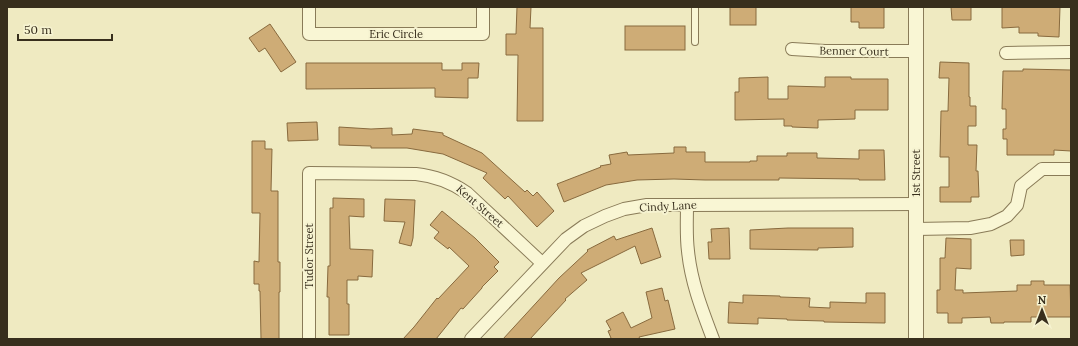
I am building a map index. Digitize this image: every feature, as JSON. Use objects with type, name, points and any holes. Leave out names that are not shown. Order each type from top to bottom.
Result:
[{"type":"street","name":"Eric Circle","points":[[309,7],[309,34],[483,34],[483,7]]},
{"type":"street","name":"1st Street","points":[[916,7],[916,339]]},
{"type":"street","name":"Benner Court","points":[[792,49],[825,51],[916,51]]},
{"type":"street","points":[[1006,53],[1071,52]]},
{"type":"street","points":[[916,229],[970,228],[991,224],[1007,216],[1017,205],[1021,186],[1042,170],[1071,170]]},
{"type":"street","name":"Kent Street","points":[[309,173],[416,174],[442,179],[455,184],[467,193],[542,263]]},
{"type":"street","name":"Tudor Street","points":[[309,173],[309,339]]},
{"type":"street","name":"Cindy Lane","points":[[471,339],[542,263],[566,240],[584,226],[624,209],[647,205],[916,204]]},
{"type":"street","points":[[687,205],[688,250],[692,278],[713,339]]},
{"type":"lane","points":[[695,7],[695,42]]},
{"type":"building","points":[[517,7],[531,7],[530,28],[543,28],[543,121],[517,121],[518,55],[506,55],[506,34],[516,34]]},
{"type":"building","points":[[730,7],[756,7],[756,25],[730,25]]},
{"type":"building","points":[[851,7],[884,7],[884,28],[859,28],[859,22],[851,22]]},
{"type":"building","points":[[951,7],[971,7],[971,20],[952,20]]},
{"type":"building","points":[[1002,7],[1060,7],[1059,37],[1038,36],[1038,33],[1019,33],[1019,27],[1002,28]]},
{"type":"building","points":[[270,24],[296,62],[281,72],[265,48],[259,52],[249,38]]},
{"type":"building","points":[[625,26],[685,26],[685,50],[625,50]]},
{"type":"building","points":[[940,62],[969,63],[970,106],[976,106],[976,126],[968,126],[968,145],[977,145],[976,171],[978,171],[979,197],[971,197],[971,202],[940,202],[940,187],[949,187],[949,157],[940,157],[941,111],[948,111],[949,78],[939,78]]},
{"type":"building","points":[[306,63],[442,63],[442,70],[462,70],[462,63],[479,63],[478,78],[468,78],[468,98],[435,97],[435,88],[306,89]]},
{"type":"building","points":[[1023,69],[1071,70],[1071,151],[1054,150],[1054,155],[1007,155],[1007,139],[1003,139],[1003,129],[1006,129],[1006,109],[1002,109],[1003,71],[1023,71]]},
{"type":"building","points":[[768,77],[768,99],[788,99],[788,86],[825,87],[825,77],[888,79],[888,110],[855,110],[855,119],[818,120],[818,128],[784,126],[784,119],[735,120],[735,92],[739,92],[739,78]]},
{"type":"building","points":[[317,122],[318,140],[288,141],[287,123]]},
{"type":"building","points":[[339,127],[371,129],[392,128],[392,135],[412,134],[413,129],[443,133],[443,135],[482,153],[525,192],[527,190],[533,196],[537,192],[554,211],[537,227],[508,196],[505,199],[483,178],[487,173],[443,154],[407,148],[371,148],[371,146],[339,145]]},
{"type":"building","points":[[252,141],[265,141],[265,149],[272,149],[271,191],[278,191],[278,262],[280,262],[279,339],[261,339],[260,291],[259,284],[254,284],[254,261],[259,262],[260,213],[252,213]]},
{"type":"building","points":[[674,147],[686,147],[686,152],[705,152],[705,162],[750,162],[757,161],[757,156],[787,156],[787,153],[817,153],[817,158],[859,159],[859,150],[884,150],[885,180],[779,178],[779,180],[637,180],[606,185],[564,202],[557,184],[601,167],[600,166],[611,164],[609,155],[627,152],[628,155],[674,153]]},
{"type":"building","points":[[333,198],[364,199],[364,217],[349,216],[350,249],[373,250],[372,277],[358,276],[358,280],[347,280],[349,335],[329,335],[329,297],[327,297],[328,266],[330,266],[330,208],[333,208]]},
{"type":"building","points":[[385,199],[415,200],[413,238],[411,246],[399,243],[405,222],[384,221]]},
{"type":"building","points":[[442,211],[475,238],[499,262],[494,267],[498,271],[463,309],[461,308],[436,339],[403,339],[437,298],[438,299],[469,266],[449,247],[448,249],[434,238],[439,232],[430,225]]},
{"type":"building","points":[[652,228],[661,257],[641,264],[635,246],[581,273],[587,280],[565,299],[566,300],[530,339],[503,339],[559,278],[588,251],[587,250],[614,236],[616,240]]},
{"type":"building","points":[[729,228],[730,259],[709,259],[708,242],[712,242],[711,229]]},
{"type":"building","points":[[788,228],[853,228],[853,247],[818,248],[818,250],[750,249],[750,230]]},
{"type":"building","points":[[946,238],[971,239],[971,269],[956,268],[955,290],[963,290],[963,293],[1017,291],[1017,285],[1031,285],[1031,281],[1044,281],[1044,285],[1070,285],[1071,317],[1031,317],[1031,322],[1004,323],[991,323],[990,317],[962,318],[962,323],[948,323],[948,313],[937,313],[937,290],[940,290],[940,258],[945,258]]},
{"type":"building","points":[[1010,240],[1024,240],[1024,255],[1011,256]]},
{"type":"building","points":[[662,288],[665,301],[668,300],[675,329],[639,337],[640,339],[609,339],[611,338],[608,331],[611,330],[606,321],[623,312],[631,328],[652,318],[646,292]]},
{"type":"building","points":[[866,293],[885,293],[885,323],[824,322],[758,318],[758,324],[728,323],[729,302],[743,303],[743,295],[810,298],[809,307],[830,308],[830,302],[866,303]]}]
